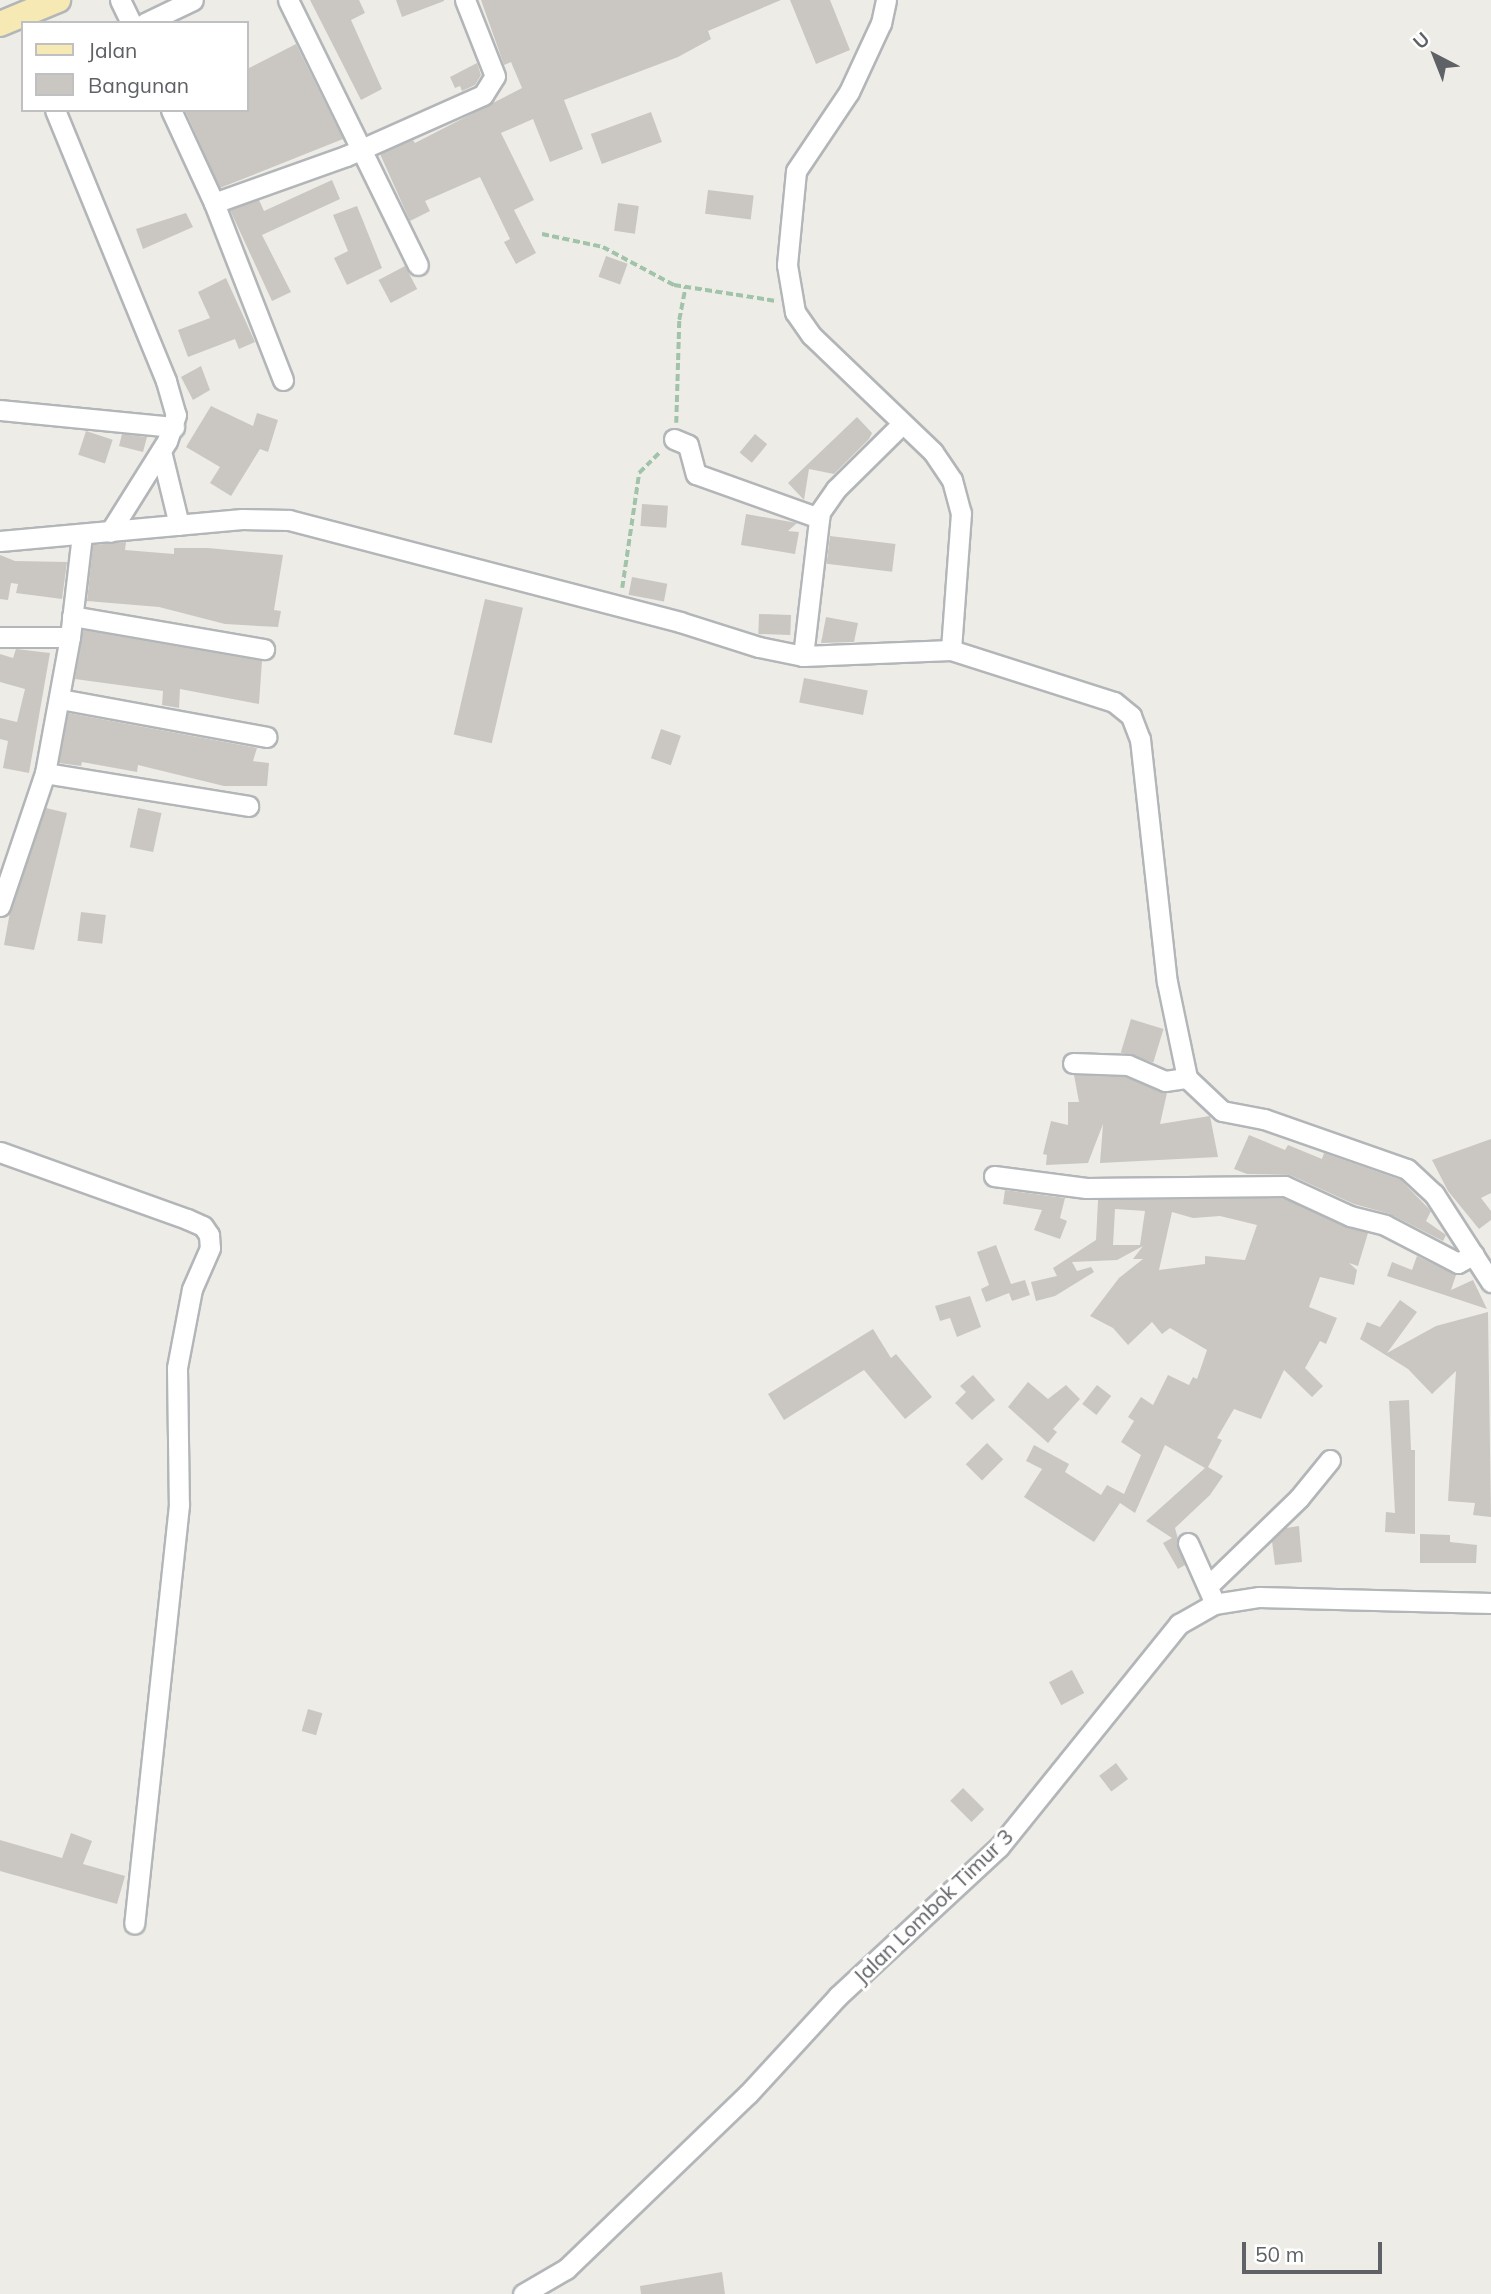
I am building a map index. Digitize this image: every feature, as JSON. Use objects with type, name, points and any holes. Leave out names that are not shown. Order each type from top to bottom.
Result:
[{"type":"main road","points":[[13,24],[57,0]]},
{"type":"street","points":[[120,0],[130,21]]},
{"type":"street","points":[[149,21],[193,0]]},
{"type":"street","points":[[288,0],[418,265]]},
{"type":"street","points":[[214,203],[360,150],[468,104],[490,86],[495,76],[465,0]]},
{"type":"street","points":[[886,0],[881,23],[849,92],[796,171],[787,265],[792,300],[811,335],[944,466],[958,497],[961,540],[951,650]]},
{"type":"street","points":[[56,112],[166,381],[176,415],[173,427],[160,451],[110,532]]},
{"type":"street","points":[[172,112],[214,203],[283,380]]},
{"type":"street","points":[[0,410],[173,427]]},
{"type":"street","points":[[803,656],[819,518],[836,489],[902,424]]},
{"type":"street","points":[[674,439],[688,445],[696,474],[819,518]]},
{"type":"street","points":[[160,451],[179,525]]},
{"type":"street","points":[[0,541],[179,525],[289,520],[803,656],[951,650],[1114,702],[1136,724],[1167,982],[1187,1078],[1222,1111],[1264,1119],[1407,1169],[1434,1194],[1491,1282]]},
{"type":"street","points":[[0,906],[8,849],[45,773],[61,699],[82,535]]},
{"type":"street","points":[[72,616],[264,649]]},
{"type":"street","points":[[0,637],[70,637]]},
{"type":"street","points":[[61,699],[267,737]]},
{"type":"street","points":[[45,773],[248,806]]},
{"type":"street","points":[[1073,1063],[1128,1065],[1165,1081],[1187,1078]]},
{"type":"street","points":[[0,1152],[187,1219],[203,1226],[209,1235],[210,1248],[192,1289],[177,1368],[178,1505],[134,1924]]},
{"type":"street","points":[[994,1176],[1086,1188],[1285,1186],[1350,1216],[1385,1225],[1458,1264],[1474,1254]]},
{"type":"street","points":[[1188,1543],[1212,1595],[1330,1460]]},
{"type":"street","name":"Jalan Lombok Timur 3","points":[[523,2294],[566,2269],[748,2094],[838,1996],[966,1881],[1028,1814],[1163,1638],[1212,1595],[1491,1603]]},
{"type":"path","points":[[542,234],[603,247],[685,288],[766,302],[792,300]]},
{"type":"path","points":[[618,607],[639,473],[674,439],[679,320],[685,288]]},
{"type":"building","points":[[310,0],[359,0],[365,13],[351,20],[382,89],[361,100]]},
{"type":"building","points":[[396,0],[444,0],[444,1],[402,17]]},
{"type":"building","points":[[481,0],[781,0],[708,31],[711,39],[678,57],[564,100],[583,149],[550,162],[533,119],[501,133],[534,200],[514,210],[536,253],[516,264],[504,242],[510,239],[480,177],[425,201],[430,211],[410,221],[380,154],[413,140],[415,143],[522,88],[511,62],[504,65]]},
{"type":"building","points":[[790,0],[830,0],[850,50],[816,64]]},
{"type":"building","points":[[296,44],[343,139],[220,188],[186,112],[248,112],[248,68]]},
{"type":"building","points":[[477,63],[481,75],[475,85],[462,91],[460,86],[455,88],[450,77]]},
{"type":"building","points":[[651,112],[662,142],[602,164],[591,134]]},
{"type":"building","points":[[332,180],[340,199],[262,235],[291,292],[272,301],[230,210],[259,200],[264,211]]},
{"type":"building","points":[[708,190],[754,196],[751,219],[705,214]]},
{"type":"building","points":[[618,203],[639,206],[635,234],[614,231]]},
{"type":"building","points":[[357,206],[382,268],[347,285],[334,258],[348,251],[333,215]]},
{"type":"building","points":[[186,213],[193,227],[143,249],[136,229]]},
{"type":"building","points":[[606,256],[628,264],[620,285],[598,277]]},
{"type":"building","points":[[405,266],[417,289],[391,303],[379,280]]},
{"type":"building","points":[[226,278],[255,342],[239,349],[235,339],[188,357],[178,330],[210,318],[198,292]]},
{"type":"building","points":[[201,366],[210,390],[193,400],[181,377]]},
{"type":"building","points":[[211,406],[253,426],[257,413],[278,420],[268,452],[260,449],[231,496],[210,483],[220,467],[186,447]]},
{"type":"building","points":[[857,417],[872,433],[869,439],[834,474],[809,469],[804,500],[788,483]]},
{"type":"building","points":[[86,431],[113,440],[105,463],[78,455]]},
{"type":"building","points":[[122,434],[147,437],[143,452],[119,446]]},
{"type":"building","points":[[755,434],[767,444],[752,463],[740,452]]},
{"type":"building","points":[[642,504],[668,506],[666,528],[640,526]]},
{"type":"building","points":[[746,514],[797,523],[788,531],[799,532],[795,554],[741,545]]},
{"type":"building","points":[[830,536],[896,544],[892,572],[827,564]]},
{"type":"building","points":[[126,542],[125,550],[174,554],[174,548],[208,548],[283,555],[274,610],[281,611],[278,627],[225,624],[159,607],[87,601],[93,545]]},
{"type":"building","points":[[0,555],[15,561],[67,562],[62,599],[16,593],[18,584],[11,583],[8,600],[0,599]]},
{"type":"building","points":[[632,577],[667,584],[664,602],[629,595]]},
{"type":"building","points":[[485,599],[523,608],[492,743],[454,734]]},
{"type":"building","points":[[759,614],[791,615],[790,635],[758,634]]},
{"type":"building","points":[[826,617],[858,623],[854,642],[821,643]]},
{"type":"building","points":[[83,630],[262,661],[259,704],[180,689],[179,708],[162,705],[163,691],[75,679]]},
{"type":"building","points":[[16,649],[50,653],[29,773],[3,768],[8,741],[0,739],[0,718],[17,722],[25,689],[0,682],[0,654],[13,658]]},
{"type":"building","points":[[804,678],[868,690],[863,715],[799,703]]},
{"type":"building","points":[[68,713],[257,748],[253,761],[269,763],[267,786],[224,786],[138,765],[137,772],[82,762],[81,766],[59,763]]},
{"type":"building","points":[[661,729],[681,736],[671,765],[651,758]]},
{"type":"building","points":[[46,808],[67,813],[34,950],[4,945],[10,912]]},
{"type":"building","points":[[138,808],[161,813],[153,852],[130,847]]},
{"type":"building","points":[[81,912],[106,915],[102,944],[77,941]]},
{"type":"building","points":[[1131,1019],[1164,1029],[1153,1062],[1121,1052]]},
{"type":"building","points":[[1074,1075],[1125,1077],[1167,1093],[1160,1124],[1210,1116],[1218,1157],[1100,1163],[1103,1124],[1088,1163],[1046,1165],[1047,1155],[1043,1154],[1051,1121],[1068,1125],[1068,1102],[1079,1102]]},
{"type":"building","points":[[1249,1135],[1285,1150],[1288,1145],[1322,1159],[1324,1153],[1401,1180],[1431,1211],[1426,1221],[1446,1235],[1443,1241],[1390,1214],[1354,1204],[1290,1175],[1247,1174],[1234,1169]]},
{"type":"building","points":[[1491,1139],[1491,1193],[1481,1198],[1491,1211],[1491,1220],[1479,1229],[1448,1191],[1432,1160]]},
{"type":"building","points":[[1005,1190],[1065,1198],[1060,1218],[1067,1221],[1060,1239],[1034,1230],[1042,1210],[1003,1204]]},
{"type":"building","points":[[1282,1198],[1368,1233],[1358,1266],[1349,1263],[1357,1270],[1354,1285],[1320,1277],[1309,1307],[1337,1318],[1326,1344],[1320,1341],[1305,1368],[1323,1386],[1312,1397],[1284,1370],[1261,1419],[1234,1409],[1217,1438],[1222,1440],[1208,1467],[1223,1476],[1210,1495],[1175,1528],[1185,1565],[1178,1569],[1163,1543],[1172,1538],[1146,1521],[1205,1468],[1165,1445],[1135,1513],[1120,1503],[1094,1542],[1024,1497],[1042,1469],[1026,1461],[1034,1445],[1069,1464],[1065,1472],[1101,1495],[1107,1485],[1124,1494],[1141,1455],[1121,1442],[1134,1421],[1128,1417],[1141,1397],[1153,1405],[1168,1375],[1189,1385],[1193,1377],[1197,1379],[1207,1350],[1170,1328],[1162,1334],[1152,1322],[1128,1345],[1113,1328],[1090,1316],[1119,1278],[1143,1259],[1133,1259],[1143,1246],[1117,1260],[1072,1262],[1077,1271],[1091,1267],[1094,1272],[1055,1296],[1036,1301],[1031,1282],[1057,1276],[1053,1268],[1096,1240],[1098,1200]],"holes":[[[1115,1209],[1145,1211],[1140,1245],[1113,1245]],[[1172,1212],[1193,1218],[1220,1216],[1257,1225],[1245,1260],[1205,1256],[1205,1264],[1159,1270]]]},
{"type":"building","points":[[996,1245],[1011,1284],[1025,1280],[1030,1295],[1012,1301],[1009,1293],[986,1302],[981,1289],[989,1285],[977,1252]]},
{"type":"building","points":[[1417,1256],[1456,1275],[1451,1290],[1473,1280],[1487,1309],[1387,1276],[1392,1262],[1412,1270]]},
{"type":"building","points":[[970,1296],[981,1327],[957,1337],[950,1318],[940,1321],[935,1306]]},
{"type":"building","points":[[1400,1300],[1417,1312],[1387,1353],[1436,1326],[1488,1312],[1491,1517],[1473,1515],[1475,1503],[1448,1501],[1456,1371],[1432,1394],[1408,1369],[1360,1339],[1367,1322],[1380,1327]]},
{"type":"building","points":[[873,1329],[891,1358],[896,1354],[932,1397],[905,1419],[864,1370],[784,1420],[768,1394]]},
{"type":"building","points":[[973,1375],[995,1400],[972,1420],[955,1403],[966,1392],[960,1386]]},
{"type":"building","points":[[1028,1382],[1048,1399],[1066,1385],[1080,1399],[1053,1429],[1057,1432],[1048,1443],[1008,1407]]},
{"type":"building","points":[[1097,1385],[1111,1396],[1096,1415],[1082,1404]]},
{"type":"building","points":[[1409,1400],[1411,1450],[1415,1450],[1415,1534],[1385,1532],[1386,1512],[1395,1513],[1389,1401]]},
{"type":"building","points":[[987,1443],[1003,1459],[982,1480],[966,1464]]},
{"type":"building","points":[[1299,1526],[1302,1562],[1275,1565],[1272,1541],[1286,1528]]},
{"type":"building","points":[[1420,1534],[1450,1535],[1450,1542],[1477,1545],[1476,1563],[1420,1563]]},
{"type":"building","points":[[1072,1670],[1084,1693],[1061,1705],[1049,1682]]},
{"type":"building","points":[[308,1709],[322,1713],[316,1735],[302,1731]]},
{"type":"building","points":[[1116,1763],[1128,1779],[1111,1792],[1099,1776]]},
{"type":"building","points":[[963,1788],[984,1809],[971,1822],[950,1801]]},
{"type":"building","points":[[71,1833],[92,1841],[83,1864],[125,1876],[117,1904],[0,1871],[0,1840],[62,1858]]},
{"type":"building","points":[[722,2272],[725,2294],[641,2294],[640,2286]]}]
